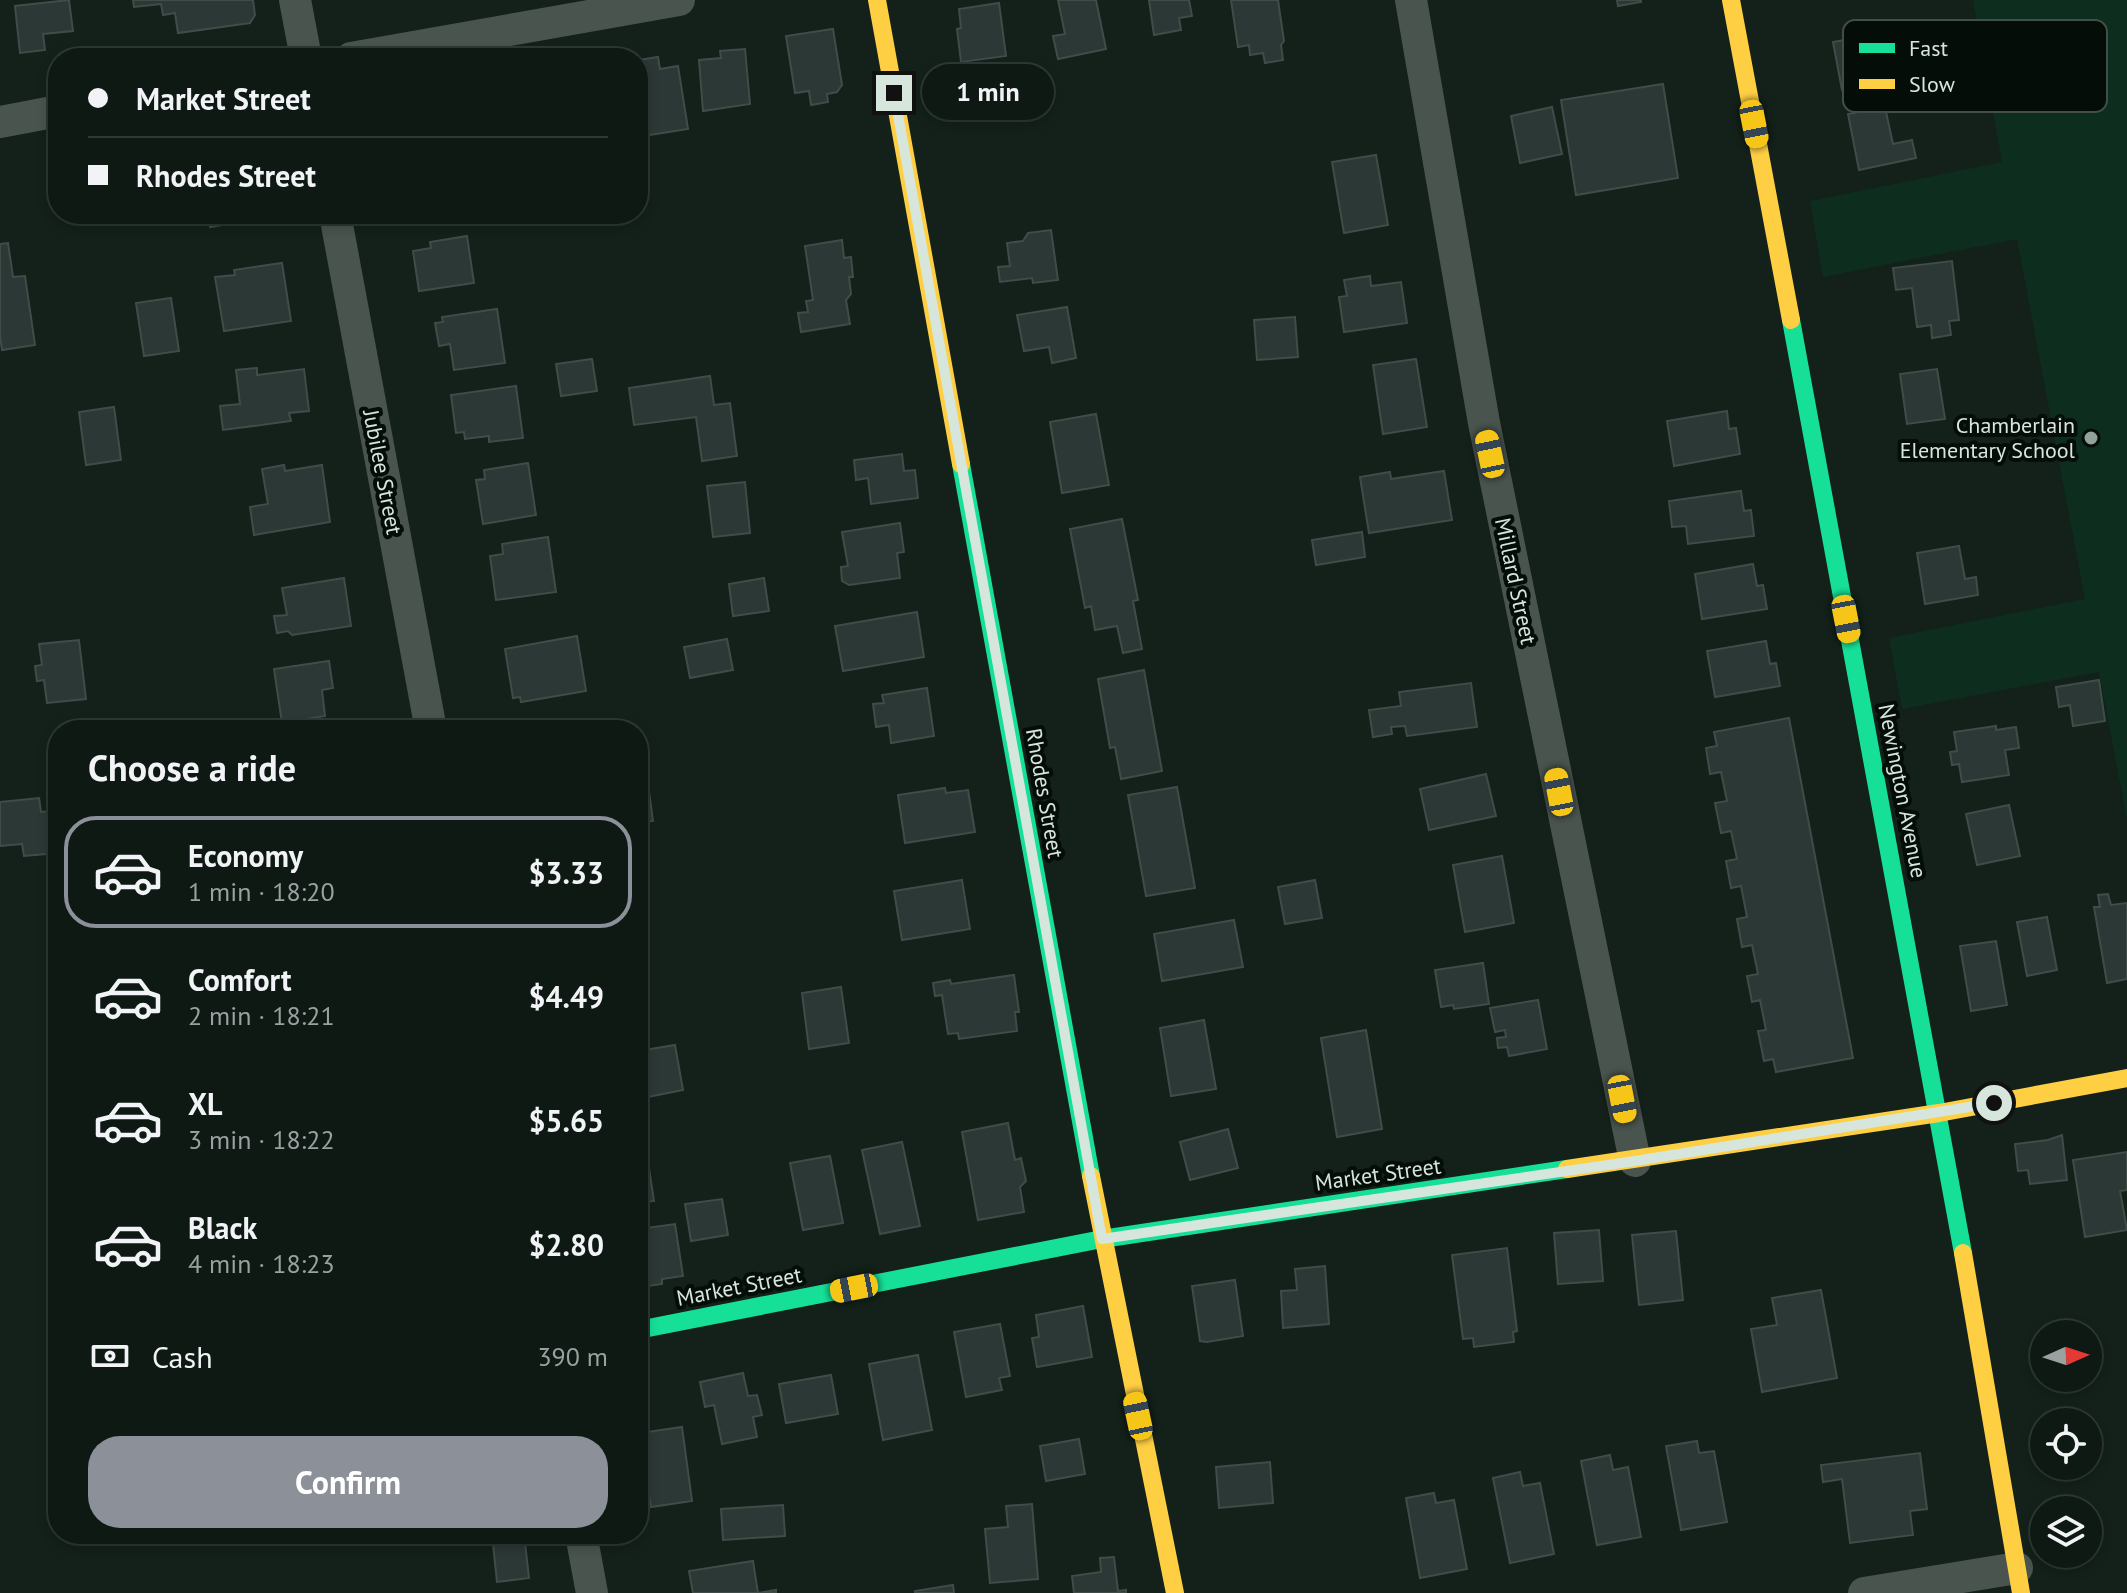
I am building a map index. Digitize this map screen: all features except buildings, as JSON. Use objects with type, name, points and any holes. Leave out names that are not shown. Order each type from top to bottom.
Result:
[{"type":"street","points":[[295,0],[304,48]]},
{"type":"street","points":[[408,48],[679,0]]},
{"type":"street","name":"Rhodes Street","points":[[877,0],[1102,1239],[1175,1593]]},
{"type":"street","name":"Millard Street","points":[[1411,0],[1484,423],[1635,1161]]},
{"type":"street","name":"Newington Avenue","points":[[1731,0],[1939,1113],[2019,1581]]},
{"type":"street","points":[[0,122],[48,113]]},
{"type":"street","name":"Jubilee Street","points":[[337,224],[429,720]]},
{"type":"street","name":"Market Street","points":[[648,1328],[1102,1239],[1635,1161],[1939,1113],[2127,1078]]},
{"type":"street","points":[[583,1544],[592,1593]]},
{"type":"street","points":[[1864,1593],[2019,1581]]},
{"type":"shaded area","name":"Chamberlain Elementary School","points":[[1973,0],[2127,0],[2127,820],[2099,672],[1902,709],[1889,638],[2085,599],[2017,239],[1823,277],[1810,201],[2002,162],[1993,112],[2107,112],[2107,20],[1977,20]]},
{"type":"traffic: fast","points":[[1791,320],[1963,1253]]},
{"type":"traffic: fast","points":[[961,464],[1091,1176]]},
{"type":"traffic: fast","points":[[648,1328],[1102,1239],[1567,1169]]},
{"type":"traffic: slow","points":[[877,0],[961,464]]},
{"type":"traffic: slow","points":[[1731,0],[1791,320]]},
{"type":"traffic: slow","points":[[1567,1169],[1939,1113],[2127,1078]]},
{"type":"traffic: slow","points":[[1091,1176],[1175,1593]]},
{"type":"traffic: slow","points":[[1963,1253],[2021,1593]]},
{"type":"place","name":"Chamberlain Elementary School","points":[[2091,438]]},
{"type":"route","points":[[894,93],[1102,1239],[1635,1161],[1994,1103]]}]
